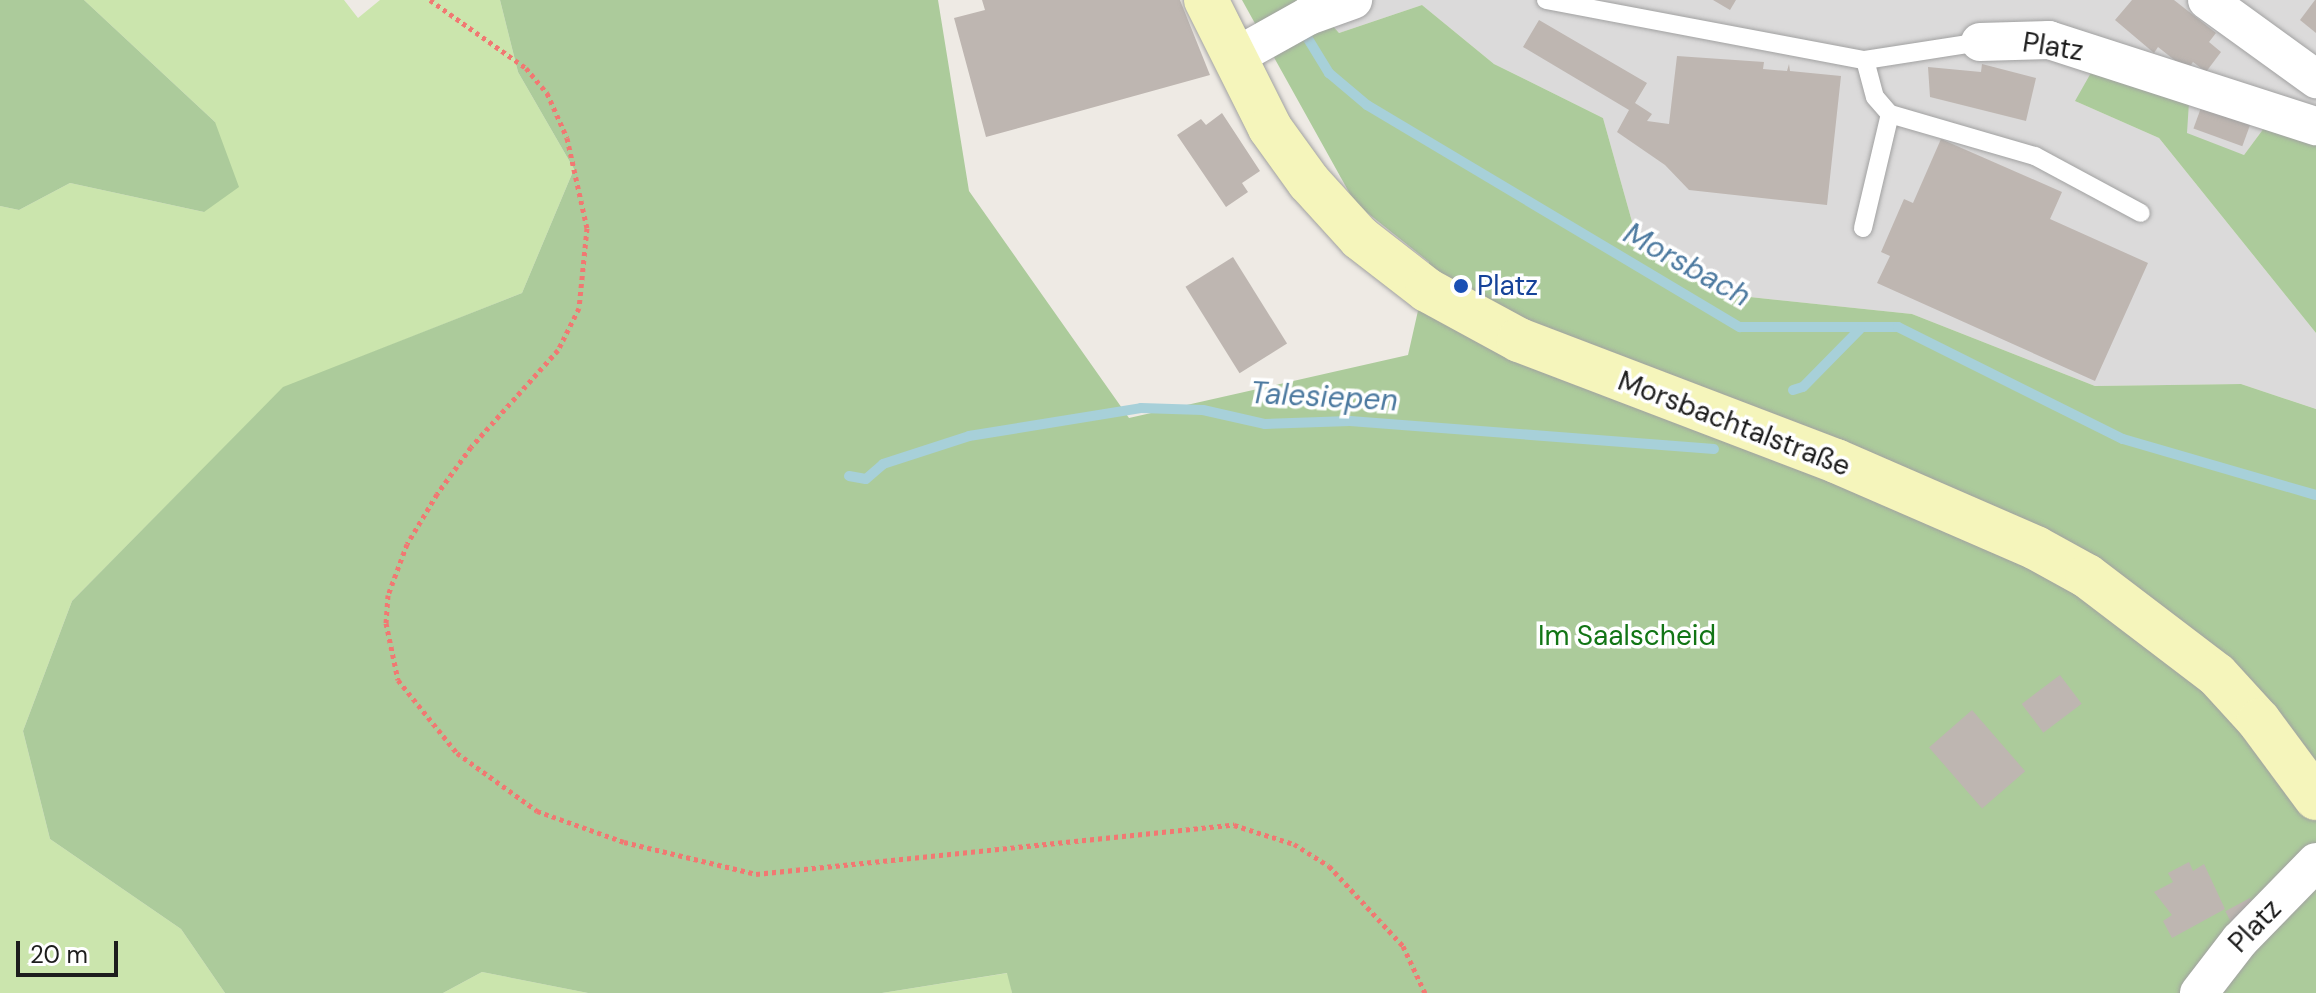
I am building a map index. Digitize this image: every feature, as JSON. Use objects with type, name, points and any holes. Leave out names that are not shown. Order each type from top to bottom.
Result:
[{"type":"main road","name":"Morsbachtalstraße","points":[[1206,0],[1270,128],[1309,182],[1360,238],[1427,290],[1519,340],[1836,461],[2036,548],[2087,576],[2217,675],[2259,721],[2316,798]]},
{"type":"street","points":[[1233,58],[1294,24],[1353,0]]},
{"type":"street","points":[[2207,0],[2316,79]]},
{"type":"street","name":"Platz","points":[[1980,42],[2049,40],[2316,126]]},
{"type":"street","name":"Platz","points":[[2199,993],[2240,940],[2316,862]]},
{"type":"lane","name":"Platz","points":[[1546,0],[1865,60],[1980,42]]},
{"type":"lane","points":[[1865,60],[1875,97],[1890,114],[2035,156],[2141,213]]},
{"type":"lane","points":[[1863,228],[1890,114]]},
{"type":"path","points":[[430,0],[526,68],[547,93],[567,138],[587,228],[579,308],[558,350],[471,447],[437,494],[407,544],[388,595],[386,623],[398,680],[457,753],[537,811],[624,842],[756,874],[1234,825],[1294,844],[1329,866],[1403,946],[1425,993]]},
{"type":"shaded area","points":[[1310,0],[2316,0],[2316,139],[2267,124],[2244,155],[2075,101],[2159,138],[2316,333],[2316,409],[2241,384],[2095,386],[1912,314],[1731,295],[1638,243],[1603,118],[1494,64],[1422,5],[1339,33]]},
{"type":"green space","points":[[0,0],[84,0],[215,122],[239,187],[204,212],[70,183],[19,210],[0,206]]},
{"type":"green space","points":[[84,0],[344,0],[358,18],[380,0],[500,0],[518,72],[574,169],[522,293],[283,388],[72,601],[23,731],[50,839],[181,929],[225,993],[0,993],[0,206],[19,210],[70,183],[204,212],[215,122]]},
{"type":"green space","name":"Im Saalscheid","points":[[500,0],[938,0],[969,191],[1129,418],[1408,355],[1429,262],[1355,203],[1242,0],[1310,0],[1339,33],[1422,5],[1494,64],[1603,118],[1638,243],[1731,295],[1912,314],[2095,386],[2241,384],[2316,409],[2316,993],[1012,993],[1007,973],[882,993],[588,993],[482,972],[443,993],[225,993],[181,929],[50,839],[23,731],[72,601],[283,387],[522,293],[574,169],[518,72]]},
{"type":"green space","points":[[2096,64],[2189,102],[2187,133],[2244,155],[2267,124],[2316,139],[2316,333],[2159,138],[2075,101]]},
{"type":"green space","points":[[482,972],[588,993],[443,993]]},
{"type":"green space","points":[[1008,973],[1012,993],[882,993]]},
{"type":"building","points":[[982,0],[1180,0],[1210,75],[986,137],[954,18],[985,10]]},
{"type":"building","points":[[1713,0],[1736,0],[1730,10]]},
{"type":"building","points":[[2132,0],[2174,0],[2216,33],[2209,42],[2221,52],[2206,72],[2193,62],[2187,70],[2158,47],[2154,53],[2115,20]]},
{"type":"building","points":[[2316,0],[2316,33],[2300,20]]},
{"type":"building","points":[[1539,20],[1647,83],[1635,103],[1652,114],[1647,121],[1669,124],[1677,56],[1764,62],[1763,69],[1787,71],[1789,64],[1790,71],[1841,76],[1827,205],[1689,190],[1665,165],[1617,132],[1629,110],[1523,47]]},
{"type":"building","points":[[1982,64],[2036,78],[2026,121],[1930,97],[1928,67],[1981,72]]},
{"type":"building","points":[[2202,105],[2251,123],[2242,146],[2193,128]]},
{"type":"building","points":[[1222,113],[1260,171],[1242,183],[1248,192],[1226,207],[1177,135],[1201,119],[1206,125]]},
{"type":"building","points":[[1941,139],[2062,192],[2050,219],[2148,263],[2095,381],[1877,283],[1890,256],[1881,252],[1904,199],[1913,203]]},
{"type":"building","points":[[1233,257],[1287,344],[1240,373],[1186,287]]},
{"type":"building","points":[[2060,675],[2082,704],[2043,733],[2022,704]]},
{"type":"building","points":[[1972,710],[2025,771],[1982,809],[1929,747]]},
{"type":"building","points":[[2189,862],[2193,871],[2204,864],[2225,909],[2172,938],[2163,921],[2172,915],[2154,892],[2173,882],[2168,873]]},
{"type":"building","points":[[2250,898],[2257,911],[2232,924],[2225,911]]},
{"type":"waterway","name":"Morsbach","points":[[1302,29],[1329,73],[1367,105],[1740,327],[1898,327],[2123,439],[2316,495]]},
{"type":"waterway","name":"Talesiepen","points":[[1793,390],[1803,387],[1860,329]]},
{"type":"waterway","name":"Talesiepen","points":[[849,476],[866,479],[883,464],[969,436],[1141,408],[1203,410],[1265,424],[1350,421],[1714,449]]},
{"type":"place","name":"Platz","points":[[1461,286]]}]
